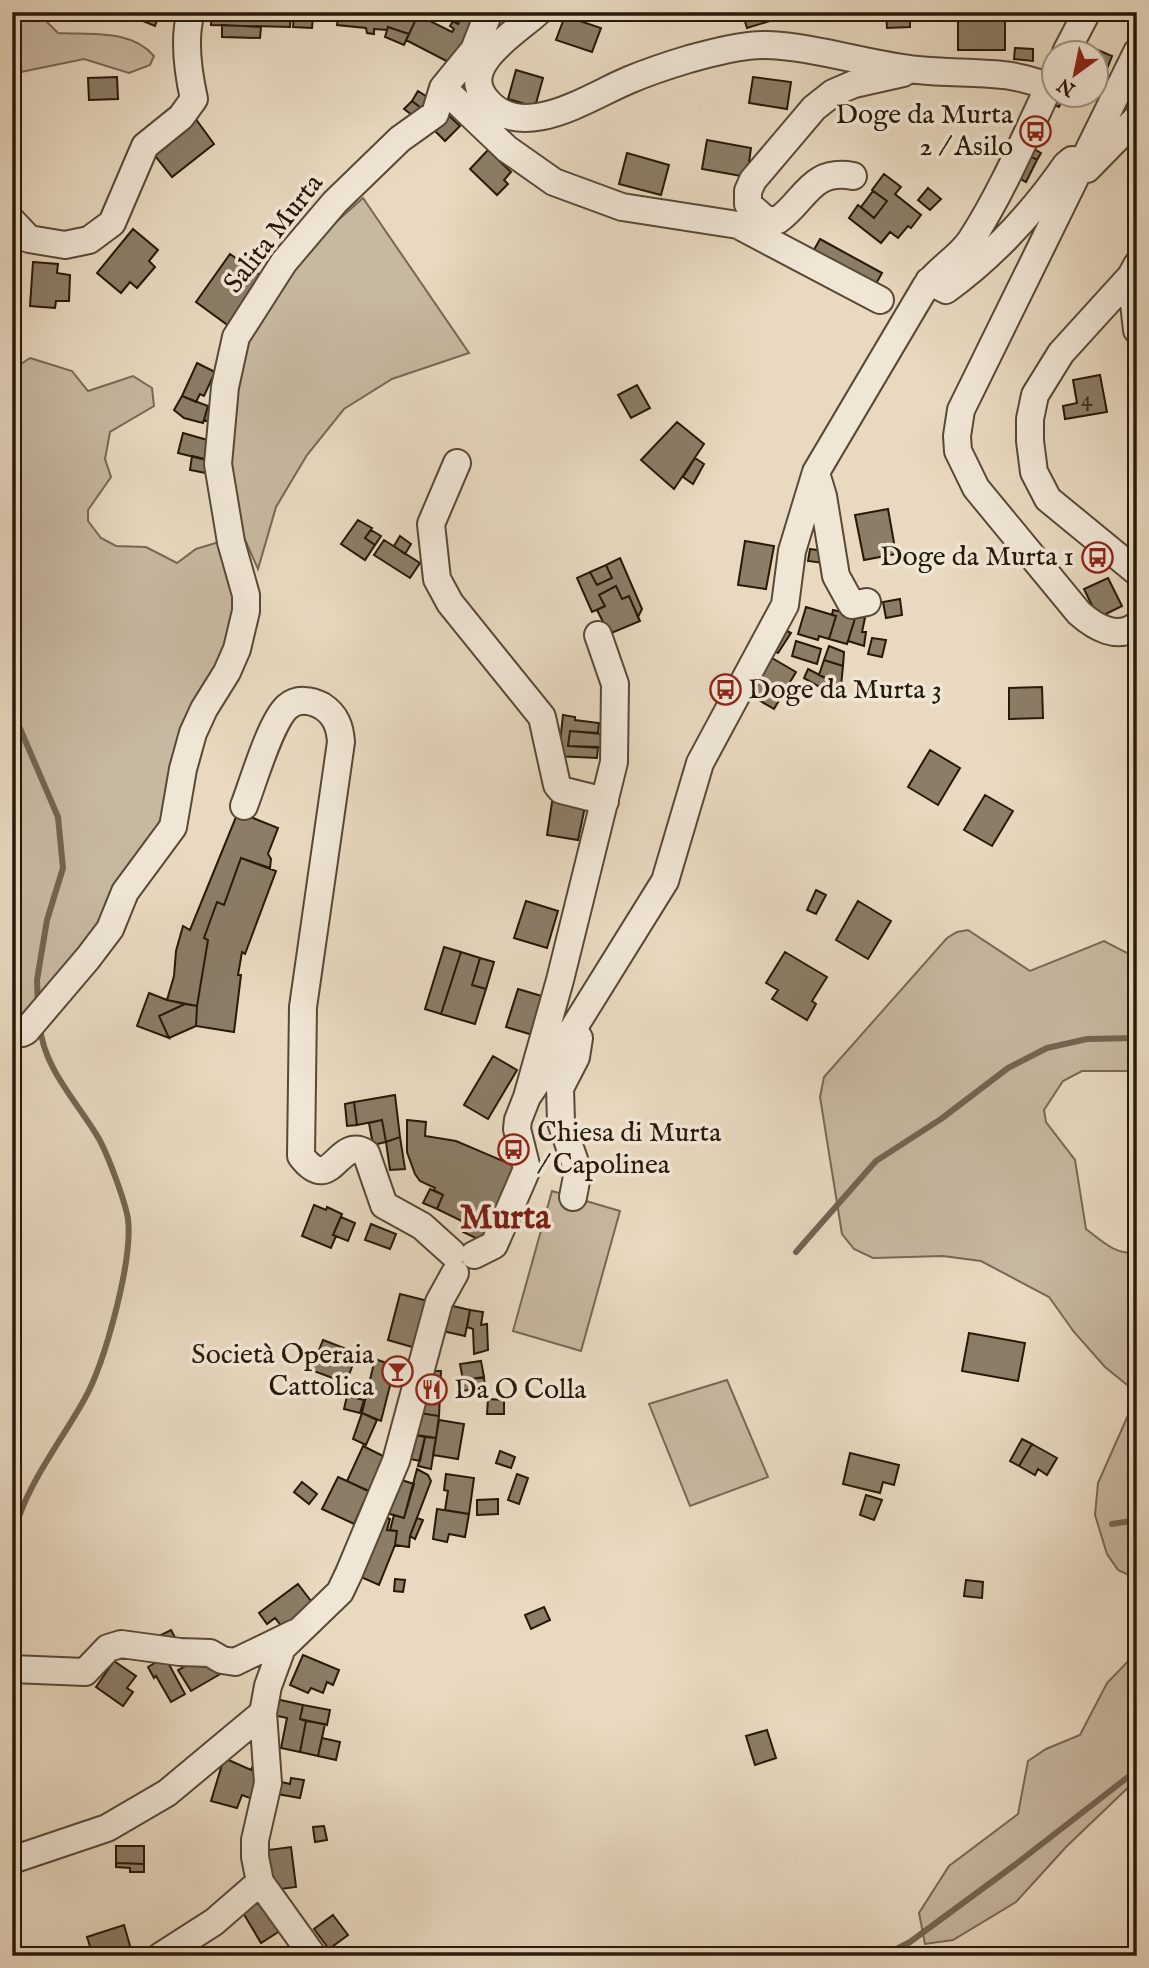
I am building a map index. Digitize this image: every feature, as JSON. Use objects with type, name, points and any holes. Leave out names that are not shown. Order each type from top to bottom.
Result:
[{"type":"street","points":[[12,221],[29,239],[65,245],[89,240],[112,223],[145,146],[181,117],[194,99],[188,71],[188,22],[191,12]]},
{"type":"street","name":"Salita Murta","points":[[12,1033],[26,1031],[88,958],[110,929],[125,892],[173,827],[183,769],[193,733],[204,709],[227,673],[237,649],[245,620],[246,595],[231,542],[218,464],[225,387],[236,337],[284,262],[335,202],[400,139],[435,114],[443,88],[474,50],[489,12]]},
{"type":"street","points":[[538,12],[490,55],[479,76],[482,94],[497,110],[509,115],[543,117],[587,101],[641,75],[690,59],[766,44],[918,70],[1040,79]]},
{"type":"street","points":[[1073,38],[1087,12]]},
{"type":"street","points":[[1137,52],[961,410],[957,436],[958,451],[976,488],[1079,613],[1112,632],[1126,631],[1137,625]]},
{"type":"street","points":[[853,176],[839,174],[816,183],[778,220],[761,217],[748,204],[748,191],[753,180],[814,108],[833,93],[866,81],[918,70]]},
{"type":"street","points":[[443,88],[507,149],[554,182],[622,207],[738,225],[880,300]]},
{"type":"street","points":[[527,1097],[573,1029],[665,881],[700,763],[785,605],[792,551],[816,472],[929,281],[958,256],[971,239],[1040,105]]},
{"type":"street","points":[[929,281],[947,289],[998,248],[1039,204],[1069,161],[1076,159],[1084,172],[1137,118]]},
{"type":"street","points":[[1134,271],[1137,330]]},
{"type":"street","points":[[1134,271],[1061,353],[1035,395],[1030,419],[1030,441],[1034,472],[1048,499],[1137,572]]},
{"type":"street","points":[[457,463],[431,524],[437,579],[450,603],[542,717],[557,785],[561,789],[606,801]]},
{"type":"street","points":[[816,472],[823,496],[836,576],[852,605],[867,602]]},
{"type":"street","points":[[12,1669],[85,1672],[108,1648],[121,1644],[180,1653],[211,1653],[222,1660],[235,1662],[296,1632],[316,1617],[340,1592],[396,1461],[439,1302],[461,1260],[494,1245],[527,1169],[528,1164],[517,1129],[518,1120],[527,1097],[614,762],[615,684],[598,635]]},
{"type":"street","points":[[244,806],[275,726],[288,706],[305,700],[326,709],[340,729],[341,743],[303,1007],[301,1156],[306,1163],[321,1170],[329,1169],[350,1149],[359,1148],[366,1153],[384,1205],[422,1226],[461,1260]]},
{"type":"street","points":[[573,1029],[579,1038],[576,1057],[560,1088],[561,1122],[578,1171],[573,1197]]},
{"type":"street","points":[[296,1632],[282,1648],[268,1686],[263,1713],[268,1783],[255,1840],[255,1857],[260,1882],[313,1956]]},
{"type":"street","points":[[12,1860],[107,1829],[167,1793],[263,1713]]},
{"type":"street","points":[[160,1956],[214,1922],[260,1882]]},
{"type":"shaded area","points":[[12,12],[42,12],[44,19],[58,33],[122,37],[145,47],[154,56],[150,65],[129,73],[84,59],[12,76]]},
{"type":"shaded area","points":[[363,198],[469,353],[392,379],[344,409],[307,455],[276,507],[258,569],[238,524],[226,475],[243,351],[282,286],[317,239]]},
{"type":"shaded area","points":[[30,358],[72,371],[88,391],[133,376],[152,388],[154,406],[110,432],[105,459],[111,477],[88,510],[88,521],[101,538],[116,546],[146,547],[177,563],[196,549],[222,541],[238,619],[162,825],[103,922],[27,1021],[12,1022],[12,370]]},
{"type":"shaded area","points":[[968,930],[1030,971],[1104,941],[1137,958],[1137,1071],[1082,1071],[1063,1081],[1044,1110],[1046,1122],[1075,1160],[1086,1229],[1116,1250],[1137,1252],[1137,1393],[1105,1367],[1074,1332],[1049,1297],[981,1261],[943,1256],[873,1258],[854,1249],[842,1234],[820,1097],[824,1077],[947,938]]},
{"type":"shaded area","points":[[552,1191],[620,1211],[581,1351],[513,1331]]},
{"type":"shaded area","points":[[727,1380],[768,1477],[690,1506],[649,1404]]},
{"type":"shaded area","points":[[1137,1395],[1137,1579],[1118,1570],[1107,1554],[1095,1515],[1098,1483]]},
{"type":"shaded area","points":[[1137,1652],[1137,1779],[1066,1847],[1016,1902],[953,1940],[925,1944],[919,1913],[949,1866],[1018,1814],[1028,1761],[1046,1749],[1080,1735],[1107,1683]]},
{"type":"building","points":[[121,12],[160,12],[155,26],[133,17],[121,16]]},
{"type":"building","points":[[212,12],[291,12],[290,27],[211,25]]},
{"type":"building","points":[[339,12],[407,12],[418,15],[409,34],[388,27],[387,30],[374,29],[374,34],[367,33],[366,28],[337,25]]},
{"type":"building","points":[[441,12],[455,12],[451,20]]},
{"type":"building","points":[[455,12],[468,12],[466,16],[463,14],[458,24],[451,20]]},
{"type":"building","points":[[742,12],[789,12],[789,15],[747,28]]},
{"type":"building","points":[[818,12],[863,12],[863,13],[818,15]]},
{"type":"building","points":[[886,12],[910,12],[910,27],[887,28]]},
{"type":"building","points":[[463,14],[479,23],[454,65],[406,40],[418,15],[452,32],[454,29],[450,26],[453,21],[458,24]]},
{"type":"building","points":[[294,15],[313,16],[312,28],[293,27]]},
{"type":"building","points":[[565,16],[601,28],[592,52],[556,40]]},
{"type":"building","points":[[958,21],[1005,21],[1005,50],[958,50]]},
{"type":"building","points":[[222,25],[261,27],[260,38],[222,37]]},
{"type":"building","points":[[388,27],[409,34],[404,45],[385,37]]},
{"type":"building","points":[[1015,48],[1033,49],[1033,61],[1014,59]]},
{"type":"building","points":[[516,70],[543,78],[535,107],[508,99]]},
{"type":"building","points":[[117,77],[118,99],[89,100],[88,78]]},
{"type":"building","points":[[753,77],[791,82],[787,109],[749,103]]},
{"type":"building","points":[[418,91],[435,102],[429,114],[412,101]]},
{"type":"building","points":[[412,101],[429,114],[421,122],[404,109]]},
{"type":"building","points":[[444,111],[460,126],[445,141],[430,126]]},
{"type":"building","points":[[195,118],[214,144],[172,177],[152,152]]},
{"type":"building","points":[[707,140],[751,148],[747,177],[702,169]]},
{"type":"building","points":[[1027,145],[1041,153],[1037,160],[1023,152]]},
{"type":"building","points":[[488,150],[511,172],[504,180],[508,184],[497,195],[470,169]]},
{"type":"building","points":[[1023,152],[1037,160],[1026,182],[1012,174]]},
{"type":"building","points":[[627,153],[669,165],[661,195],[619,184]]},
{"type":"building","points":[[884,174],[901,187],[895,194],[921,215],[911,228],[908,226],[898,238],[890,232],[881,243],[849,218],[858,205],[874,218],[887,201],[872,190]]},
{"type":"building","points":[[928,188],[941,199],[930,210],[918,200]]},
{"type":"building","points":[[873,191],[887,201],[874,218],[861,207]]},
{"type":"building","points":[[133,229],[158,250],[149,261],[155,267],[137,288],[130,282],[121,293],[97,273]]},
{"type":"building","points":[[820,239],[882,273],[872,291],[810,257]]},
{"type":"building","points":[[230,254],[267,280],[233,329],[196,302]]},
{"type":"building","points":[[33,262],[58,264],[57,273],[70,275],[69,301],[56,301],[55,308],[30,306]]},
{"type":"building","points":[[197,363],[215,372],[204,396],[200,394],[196,402],[182,396]]},
{"type":"building","points":[[1100,375],[1107,412],[1065,419],[1063,406],[1077,403],[1073,380]]},
{"type":"building","points":[[637,385],[650,408],[631,418],[618,395]]},
{"type":"building","points":[[182,396],[208,406],[203,423],[184,418],[174,410]]},
{"type":"building","points":[[208,406],[222,411],[219,425],[204,420]]},
{"type":"building","points":[[677,422],[704,444],[674,489],[641,460]]},
{"type":"building","points":[[183,433],[218,443],[214,462],[178,453]]},
{"type":"building","points":[[192,456],[209,460],[206,473],[190,470]]},
{"type":"building","points":[[695,458],[704,464],[693,484],[683,477]]},
{"type":"building","points":[[888,509],[896,554],[864,560],[855,515]]},
{"type":"building","points":[[358,520],[372,528],[365,538],[375,545],[365,560],[341,544]]},
{"type":"building","points":[[371,530],[381,536],[375,545],[365,538]]},
{"type":"building","points":[[400,536],[411,544],[405,554],[394,546]]},
{"type":"building","points":[[384,540],[420,563],[410,578],[374,555]]},
{"type":"building","points":[[745,541],[774,546],[766,589],[738,585]]},
{"type":"building","points":[[810,549],[825,551],[823,563],[808,561]]},
{"type":"building","points":[[620,558],[642,609],[638,617],[629,596],[622,599],[616,586],[599,595],[605,606],[592,612],[577,578],[590,572],[597,585],[612,578],[606,565]]},
{"type":"building","points":[[606,565],[612,578],[597,585],[590,572]]},
{"type":"building","points":[[1108,578],[1122,606],[1098,618],[1084,589]]},
{"type":"building","points":[[616,586],[622,599],[629,596],[640,621],[609,634],[597,610],[605,606],[599,595]]},
{"type":"building","points":[[900,599],[902,615],[886,618],[883,602]]},
{"type":"building","points":[[806,607],[836,616],[829,639],[819,636],[818,640],[798,634]]},
{"type":"building","points":[[833,610],[856,615],[847,644],[829,639],[836,616],[832,615]]},
{"type":"building","points":[[856,615],[865,618],[862,632],[866,632],[864,646],[848,641]]},
{"type":"building","points":[[783,629],[791,633],[778,653],[770,649]]},
{"type":"building","points":[[872,638],[886,640],[882,657],[868,654]]},
{"type":"building","points":[[796,641],[821,649],[817,664],[792,656]]},
{"type":"building","points":[[829,646],[844,652],[843,666],[824,660]]},
{"type":"building","points":[[772,658],[796,672],[774,709],[750,695]]},
{"type":"building","points":[[824,660],[843,666],[841,686],[819,675]]},
{"type":"building","points":[[808,669],[841,686],[836,696],[804,678]]},
{"type":"building","points":[[1042,687],[1043,718],[1009,719],[1009,688]]},
{"type":"building","points":[[563,715],[575,717],[575,720],[599,723],[598,733],[570,731],[568,746],[598,747],[597,758],[555,756],[560,743]]},
{"type":"building","points":[[570,731],[602,734],[601,748],[568,746]]},
{"type":"building","points":[[930,750],[960,768],[938,805],[908,787]]},
{"type":"building","points":[[985,795],[1013,811],[992,846],[964,830]]},
{"type":"building","points":[[553,796],[586,802],[578,840],[547,835]]},
{"type":"building","points":[[238,812],[278,828],[268,854],[271,859],[270,868],[241,858],[224,905],[217,902],[204,938],[208,940],[197,1006],[167,1000],[183,926],[190,930]]},
{"type":"building","points":[[241,858],[276,871],[245,954],[242,952],[234,1032],[196,1026],[208,940],[204,938],[217,902],[224,905]]},
{"type":"building","points":[[816,890],[826,895],[816,914],[807,910]]},
{"type":"building","points":[[526,901],[558,911],[547,948],[514,938]]},
{"type":"building","points":[[858,901],[891,921],[868,959],[836,940]]},
{"type":"building","points":[[444,947],[461,952],[441,1014],[425,1009]]},
{"type":"building","points":[[461,952],[480,958],[472,985],[486,989],[475,1024],[441,1014]]},
{"type":"building","points":[[785,952],[827,977],[812,1001],[816,1004],[807,1020],[772,999],[778,990],[766,983]]},
{"type":"building","points":[[480,958],[494,962],[486,989],[472,985]]},
{"type":"building","points":[[518,989],[545,997],[533,1035],[506,1027]]},
{"type":"building","points":[[149,993],[185,1004],[159,1016],[169,1038],[137,1026]]},
{"type":"building","points":[[185,1004],[197,1006],[196,1026],[169,1038],[159,1016]]},
{"type":"building","points":[[493,1056],[517,1070],[488,1119],[464,1105]]},
{"type":"building","points":[[395,1095],[400,1137],[386,1142],[382,1120],[357,1125],[354,1102]]},
{"type":"building","points":[[354,1102],[357,1125],[347,1126],[345,1104]]},
{"type":"building","points":[[382,1120],[386,1142],[373,1145],[369,1123]]},
{"type":"building","points":[[407,1120],[426,1122],[425,1136],[456,1141],[517,1167],[482,1241],[463,1232],[466,1223],[437,1209],[443,1195],[420,1181],[415,1174],[407,1152]]},
{"type":"building","points":[[400,1137],[405,1169],[390,1170],[386,1142]]},
{"type":"building","points":[[430,1189],[443,1195],[437,1209],[423,1203]]},
{"type":"building","points":[[314,1205],[342,1214],[331,1248],[302,1236]]},
{"type":"building","points":[[341,1217],[355,1223],[348,1241],[333,1235]]},
{"type":"building","points":[[371,1224],[396,1234],[390,1249],[365,1240]]},
{"type":"building","points":[[400,1294],[432,1302],[419,1349],[388,1340]]},
{"type":"building","points":[[444,1304],[470,1310],[465,1336],[438,1330]]},
{"type":"building","points":[[470,1310],[483,1312],[481,1325],[487,1324],[488,1350],[474,1354],[473,1329],[467,1327]]},
{"type":"building","points":[[969,1333],[1025,1343],[1018,1381],[962,1371]]},
{"type":"building","points":[[323,1340],[357,1353],[346,1383],[311,1370]]},
{"type":"building","points":[[375,1359],[395,1366],[381,1421],[362,1413]]},
{"type":"building","points":[[481,1361],[484,1377],[463,1380],[460,1364]]},
{"type":"building","points":[[430,1371],[441,1371],[439,1416],[413,1412]]},
{"type":"building","points":[[484,1377],[485,1388],[462,1391],[460,1381]]},
{"type":"building","points":[[347,1396],[364,1400],[360,1413],[344,1409]]},
{"type":"building","points":[[488,1399],[504,1400],[504,1414],[487,1414]]},
{"type":"building","points":[[413,1412],[439,1416],[436,1438],[410,1434]]},
{"type":"building","points":[[362,1413],[377,1420],[366,1445],[353,1439]]},
{"type":"building","points":[[439,1420],[464,1424],[458,1459],[433,1455]]},
{"type":"building","points":[[410,1434],[425,1437],[420,1461],[406,1458]]},
{"type":"building","points":[[425,1437],[436,1438],[431,1469],[418,1466]]},
{"type":"building","points":[[1022,1439],[1032,1444],[1019,1466],[1010,1461]]},
{"type":"building","points":[[1032,1444],[1057,1458],[1047,1475],[1038,1469],[1035,1475],[1019,1466]]},
{"type":"building","points":[[363,1446],[391,1460],[374,1494],[347,1481]]},
{"type":"building","points":[[500,1451],[515,1457],[511,1468],[496,1463]]},
{"type":"building","points":[[850,1453],[899,1465],[894,1485],[883,1482],[880,1493],[843,1484]]},
{"type":"building","points":[[417,1469],[428,1475],[431,1481],[410,1536],[409,1547],[395,1545],[397,1531],[390,1530],[394,1515],[404,1518]]},
{"type":"building","points":[[446,1474],[474,1478],[469,1514],[445,1510],[448,1491],[444,1490]]},
{"type":"building","points":[[517,1474],[528,1478],[519,1504],[508,1500]]},
{"type":"building","points":[[338,1477],[369,1491],[354,1524],[322,1509]]},
{"type":"building","points":[[395,1478],[414,1484],[404,1518],[383,1512]]},
{"type":"building","points":[[302,1482],[317,1494],[309,1504],[294,1492]]},
{"type":"building","points":[[866,1495],[882,1500],[874,1520],[860,1515]]},
{"type":"building","points":[[498,1499],[498,1514],[477,1515],[477,1500]]},
{"type":"building","points":[[437,1509],[469,1514],[465,1537],[449,1534],[447,1542],[433,1539]]},
{"type":"building","points":[[377,1515],[390,1519],[387,1530],[397,1531],[395,1545],[379,1585],[352,1573]]},
{"type":"building","points":[[417,1518],[423,1520],[415,1539],[410,1536]]},
{"type":"building","points":[[395,1579],[405,1580],[403,1592],[394,1591]]},
{"type":"building","points":[[966,1580],[983,1582],[982,1598],[964,1596]]},
{"type":"building","points":[[298,1584],[314,1605],[283,1628],[275,1618],[267,1624],[259,1613]]},
{"type":"building","points":[[544,1607],[550,1620],[531,1629],[525,1615]]},
{"type":"building","points":[[171,1630],[177,1641],[165,1647],[159,1636]]},
{"type":"building","points":[[303,1655],[339,1670],[333,1685],[327,1682],[323,1693],[311,1688],[308,1693],[290,1685]]},
{"type":"building","points":[[165,1657],[185,1694],[171,1702],[148,1667]]},
{"type":"building","points":[[198,1659],[203,1667],[214,1661],[222,1673],[191,1691],[178,1670]]},
{"type":"building","points":[[114,1661],[136,1676],[127,1688],[133,1692],[123,1706],[96,1687]]},
{"type":"building","points":[[276,1699],[303,1705],[300,1719],[306,1721],[300,1752],[281,1748],[287,1718],[273,1715]]},
{"type":"building","points":[[303,1705],[330,1710],[327,1725],[300,1719]]},
{"type":"building","points":[[306,1721],[325,1724],[318,1756],[300,1752]]},
{"type":"building","points":[[767,1730],[776,1758],[755,1765],[746,1736]]},
{"type":"building","points":[[322,1738],[340,1742],[336,1760],[318,1756]]},
{"type":"building","points":[[224,1758],[251,1770],[256,1759],[258,1801],[242,1795],[237,1808],[211,1801]]},
{"type":"building","points":[[291,1778],[304,1780],[300,1798],[271,1793],[273,1780],[290,1784]]},
{"type":"building","points":[[324,1826],[327,1840],[315,1842],[313,1827]]},
{"type":"building","points":[[116,1846],[144,1846],[144,1864],[116,1863]]},
{"type":"building","points":[[291,1847],[296,1887],[273,1890],[268,1850]]},
{"type":"building","points":[[116,1863],[144,1864],[144,1872],[130,1872],[130,1868],[116,1867]]},
{"type":"building","points":[[265,1897],[283,1929],[261,1943],[242,1911]]},
{"type":"building","points":[[333,1915],[348,1935],[329,1949],[314,1929]]},
{"type":"building","points":[[124,1925],[133,1956],[93,1956],[87,1937]]},
{"type":"waterway","points":[[12,710],[58,817],[63,868],[47,920],[37,980],[38,1005]]},
{"type":"waterway","points":[[12,1542],[24,1504],[42,1468],[84,1400],[100,1362],[122,1285],[128,1237],[126,1211],[107,1156],[55,1071],[40,1026]]},
{"type":"waterway","points":[[796,1252],[876,1161],[941,1119],[1008,1068],[1047,1048],[1087,1039],[1137,1038]]},
{"type":"waterway","points":[[1112,1524],[1137,1520]]},
{"type":"waterway","points":[[883,1956],[910,1942],[1137,1770]]},
{"type":"place","name":"Doge da Murta 2 / Asilo","points":[[1036,131]]},
{"type":"place","name":"Doge da Murta 1","points":[[1097,557]]},
{"type":"place","name":"Doge da Murta 3","points":[[725,690]]},
{"type":"place","name":"Chiesa di Murta / Capolinea","points":[[514,1149]]},
{"type":"place","name":"Società Operaia Cattolica","points":[[397,1371]]},
{"type":"place","name":"Da O Colla","points":[[431,1390]]},
{"type":"district","name":"Murta","points":[[505,1218]]}]
